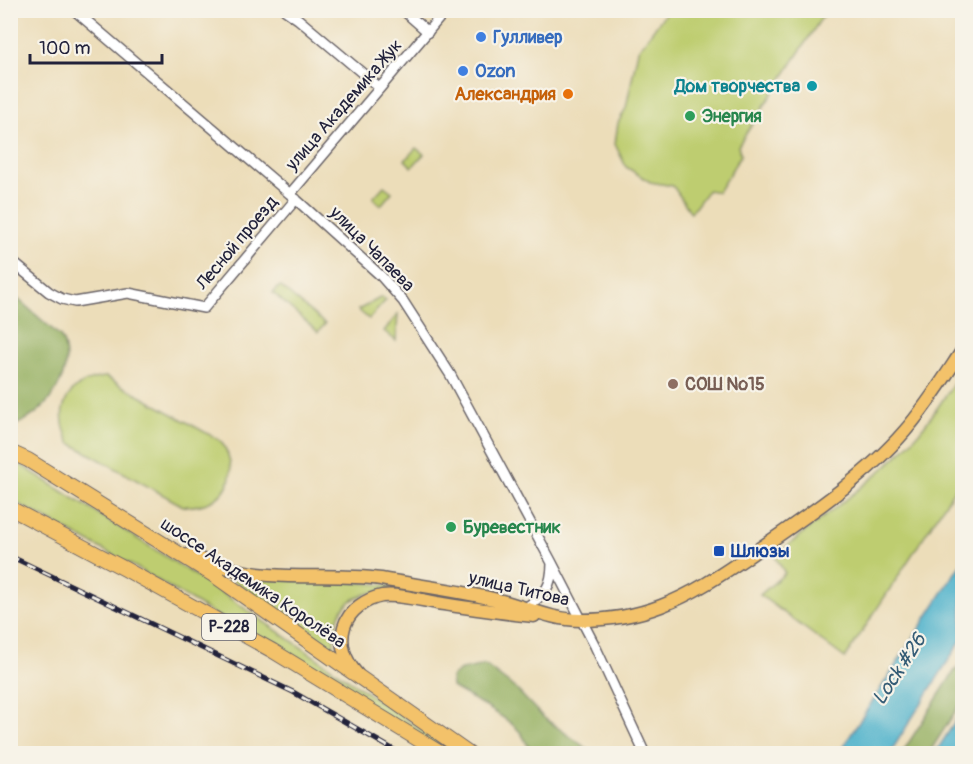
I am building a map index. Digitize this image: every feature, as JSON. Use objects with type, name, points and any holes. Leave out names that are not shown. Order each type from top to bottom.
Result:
[{"type":"highway","name":"шоссе Академика Королёва","points":[[10,452],[27,460],[215,576],[470,753]]},
{"type":"highway","points":[[10,461],[27,460]]},
{"type":"highway","name":"Р-228","points":[[10,508],[126,569],[273,651],[442,753]]},
{"type":"main road","name":"улица Титова","points":[[155,538],[187,555],[215,565],[268,575],[360,576],[501,601],[550,617],[582,620],[626,616],[678,599],[711,581],[803,518],[880,456],[904,432],[963,351]]},
{"type":"main road","points":[[362,680],[344,654],[343,634],[345,624],[354,610],[373,599],[395,596],[497,613],[550,617]]},
{"type":"street","points":[[10,15],[14,10]]},
{"type":"street","name":"улица Чапаева","points":[[74,10],[293,197],[381,276],[403,301],[453,380],[552,561],[645,753]]},
{"type":"street","points":[[285,10],[298,18],[380,88]]},
{"type":"street","points":[[403,10],[428,32]]},
{"type":"street","name":"улица Академика Жук","points":[[293,197],[446,10]]},
{"type":"street","name":"Лесной проезд","points":[[10,260],[49,292],[62,299],[75,302],[128,293],[204,309],[293,197]]},
{"type":"street","points":[[525,608],[547,590],[552,578],[552,561]]},
{"type":"green space","name":"Энергия","points":[[668,10],[826,11],[738,146],[741,155],[718,192],[708,190],[691,213],[673,186],[650,182],[626,167],[615,144],[618,123],[626,108],[638,50]]},
{"type":"green space","points":[[416,148],[424,154],[412,167],[405,160]]},
{"type":"green space","points":[[384,186],[392,192],[381,205],[373,198]]},
{"type":"green space","points":[[280,286],[325,324],[318,332],[273,293]]},
{"type":"green space","points":[[10,292],[60,336],[65,349],[66,363],[56,390],[47,403],[24,421],[11,426]]},
{"type":"green space","points":[[382,297],[386,300],[369,319],[358,310]]},
{"type":"green space","points":[[398,314],[396,341],[384,331]]},
{"type":"green space","points":[[962,370],[962,478],[845,658],[760,595],[785,573],[775,557],[899,454],[928,421]]},
{"type":"green space","points":[[106,377],[221,441],[231,466],[226,488],[219,496],[197,506],[183,506],[70,443],[63,419],[63,408],[67,398],[82,384]]},
{"type":"green space","points":[[21,465],[209,584],[455,753],[447,753],[137,568],[11,500],[11,467]]},
{"type":"green space","points":[[224,574],[392,586],[391,590],[364,595],[354,599],[346,606],[336,624],[334,652]]},
{"type":"green space","points":[[485,665],[515,688],[543,717],[593,753],[533,753],[515,727],[498,714],[452,687],[451,677],[461,670]]},
{"type":"green space","points":[[957,667],[962,670],[962,701],[929,753],[902,753]]},
{"type":"water","name":"Lock #26","points":[[962,562],[962,639],[890,753],[839,753]]},
{"type":"water","points":[[962,711],[962,753],[935,753]]},
{"type":"railway","points":[[10,556],[293,692],[401,754]]},
{"type":"place","name":"Гулливер","points":[[481,37]]},
{"type":"place","name":"Ozon","points":[[463,71]]},
{"type":"place","name":"Дом творчества","points":[[812,86]]},
{"type":"place","name":"Александрия","points":[[568,94]]},
{"type":"place","name":"Энергия","points":[[690,116]]},
{"type":"place","name":"СОШ №15","points":[[673,384]]},
{"type":"place","name":"Буревестник","points":[[451,527]]},
{"type":"place","name":"Шлюзы","points":[[719,551]]}]
